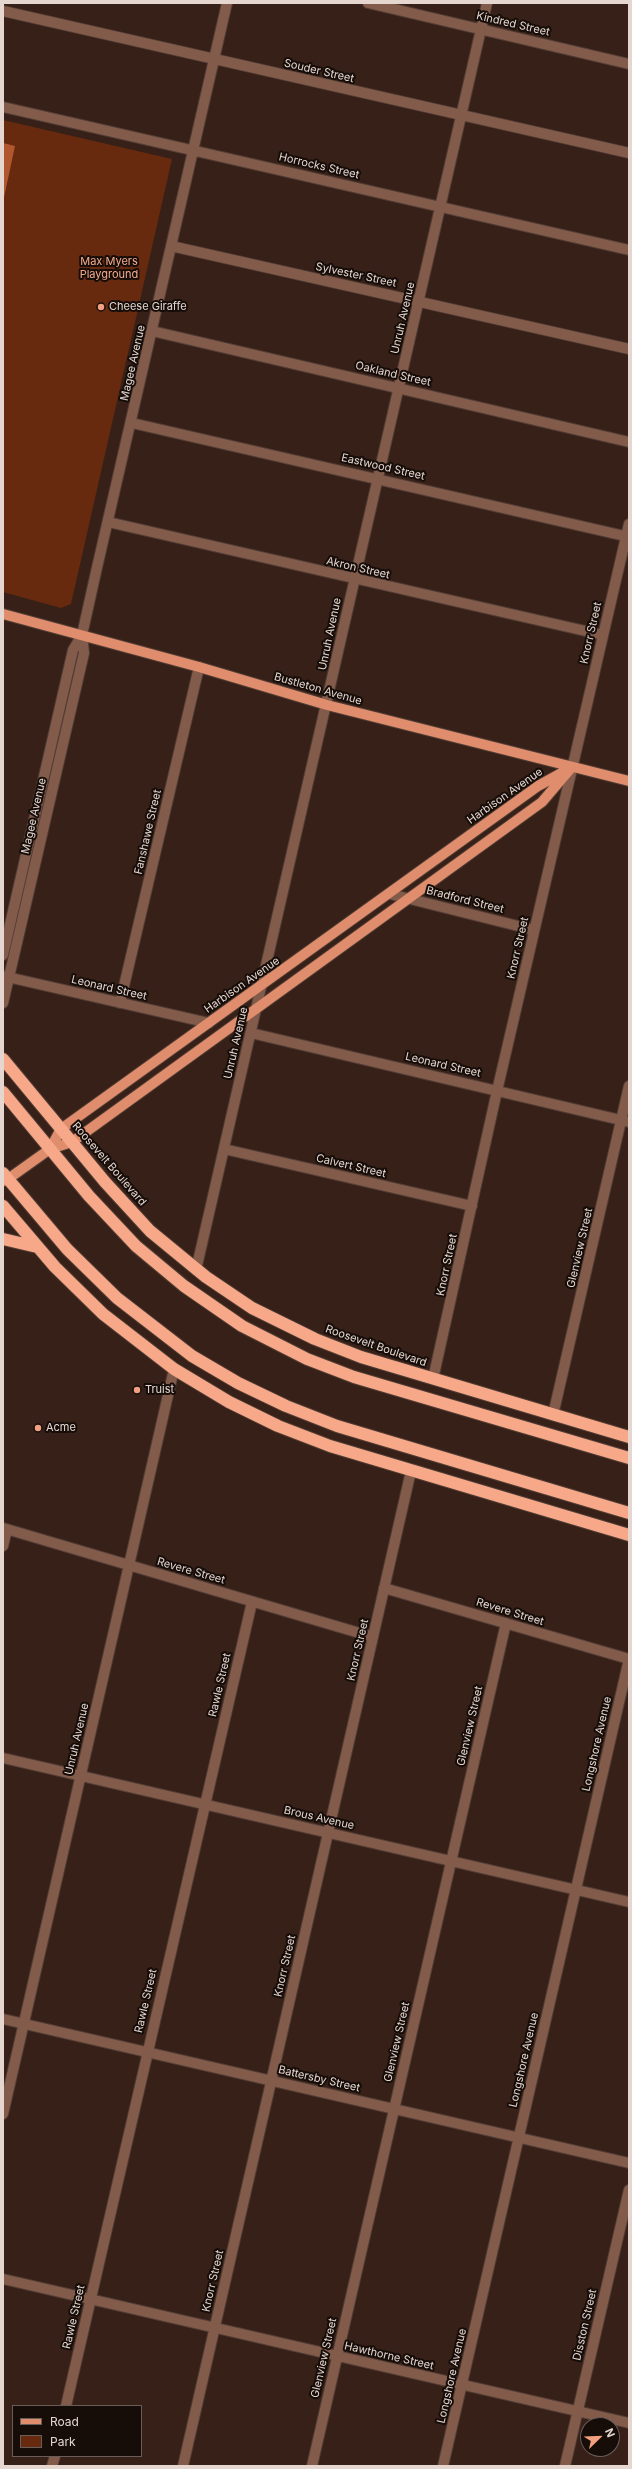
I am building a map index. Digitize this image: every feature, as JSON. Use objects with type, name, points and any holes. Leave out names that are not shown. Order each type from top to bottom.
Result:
[{"type":"highway","name":"Roosevelt Boulevard","points":[[3,1059],[72,1142],[146,1226],[196,1270],[252,1308],[315,1340],[361,1357],[629,1437]]},
{"type":"highway","points":[[3,1092],[105,1214],[151,1259],[214,1308],[262,1337],[307,1359],[354,1377],[629,1458]]},
{"type":"highway","points":[[4,1180],[67,1249],[117,1298],[175,1344],[227,1377],[286,1406],[337,1426],[629,1513]]},
{"type":"highway","points":[[3,1206],[37,1247],[103,1314],[174,1369],[216,1395],[278,1426],[330,1446],[629,1535]]},
{"type":"highway","points":[[3,1239],[37,1247]]},
{"type":"main road","name":"Bustleton Avenue","points":[[3,614],[199,667],[327,705],[629,781]]},
{"type":"main road","name":"Harbison Avenue","points":[[50,1149],[61,1129],[390,894],[538,786],[572,767]]},
{"type":"main road","name":"Harbison Avenue","points":[[4,1180],[50,1149],[72,1142],[406,898],[546,799],[572,767]]},
{"type":"street","name":"Magee Avenue","points":[[3,955],[73,650],[82,635],[132,423],[194,150],[213,59],[227,3]]},
{"type":"street","name":"Kindred Street","points":[[368,3],[482,28],[629,64]]},
{"type":"street","name":"Unruh Avenue","points":[[196,1270],[327,705],[354,580],[400,387],[487,3]]},
{"type":"street","name":"Souder Street","points":[[3,11],[629,153]]},
{"type":"street","name":"Horrocks Street","points":[[3,106],[629,250]]},
{"type":"street","name":"Sylvester Street","points":[[171,246],[629,349]]},
{"type":"street","name":"Oakland Street","points":[[152,331],[400,387],[629,442]]},
{"type":"street","name":"Eastwood Street","points":[[132,423],[378,478],[627,537]]},
{"type":"street","name":"Akron Street","points":[[108,522],[354,580],[603,635]]},
{"type":"street","name":"Knorr Street","points":[[434,1379],[497,1091],[629,524]]},
{"type":"street","name":"Magee Avenue","points":[[3,1003],[6,976],[46,819],[84,653],[82,635]]},
{"type":"street","name":"Fanshawe Street","points":[[120,1003],[199,667]]},
{"type":"street","points":[[35,817],[46,819]]},
{"type":"street","name":"Bradford Street","points":[[390,894],[534,930]]},
{"type":"street","name":"Leonard Street","points":[[6,976],[209,1024]]},
{"type":"street","name":"Leonard Street","points":[[251,1033],[625,1121]]},
{"type":"street","name":"Glenview Street","points":[[553,1414],[625,1121],[629,1086]]},
{"type":"street","name":"Calvert Street","points":[[224,1149],[472,1206]]},
{"type":"street","name":"Unruh Avenue","points":[[3,2114],[174,1369]]},
{"type":"street","name":"Knorr Street","points":[[182,2466],[411,1471]]},
{"type":"street","points":[[3,1546],[5,1529]]},
{"type":"street","name":"Revere Street","points":[[5,1529],[373,1637]]},
{"type":"street","name":"Revere Street","points":[[384,1588],[629,1659]]},
{"type":"street","name":"Rawle Street","points":[[66,2405],[146,2052],[252,1602]]},
{"type":"street","name":"Glenview Street","points":[[312,2466],[506,1623]]},
{"type":"street","name":"Longshore Avenue","points":[[443,2466],[629,1659]]},
{"type":"street","name":"Brous Avenue","points":[[3,1758],[629,1902]]},
{"type":"street","name":"Battersby Street","points":[[3,2019],[629,2163]]},
{"type":"street","name":"Disston Street","points":[[565,2466],[629,2190]]},
{"type":"street","name":"Hawthorne Street","points":[[3,2279],[629,2423]]},
{"type":"green space","name":"Max Myers Playground","points":[[3,120],[172,159],[71,604],[61,608],[3,592]]},
{"type":"shaded area","points":[[3,143],[15,146],[3,202]]},
{"type":"place","name":"Cheese Giraffe","points":[[101,307]]},
{"type":"place","name":"Truist","points":[[137,1390]]},
{"type":"place","name":"Acme","points":[[38,1428]]}]
